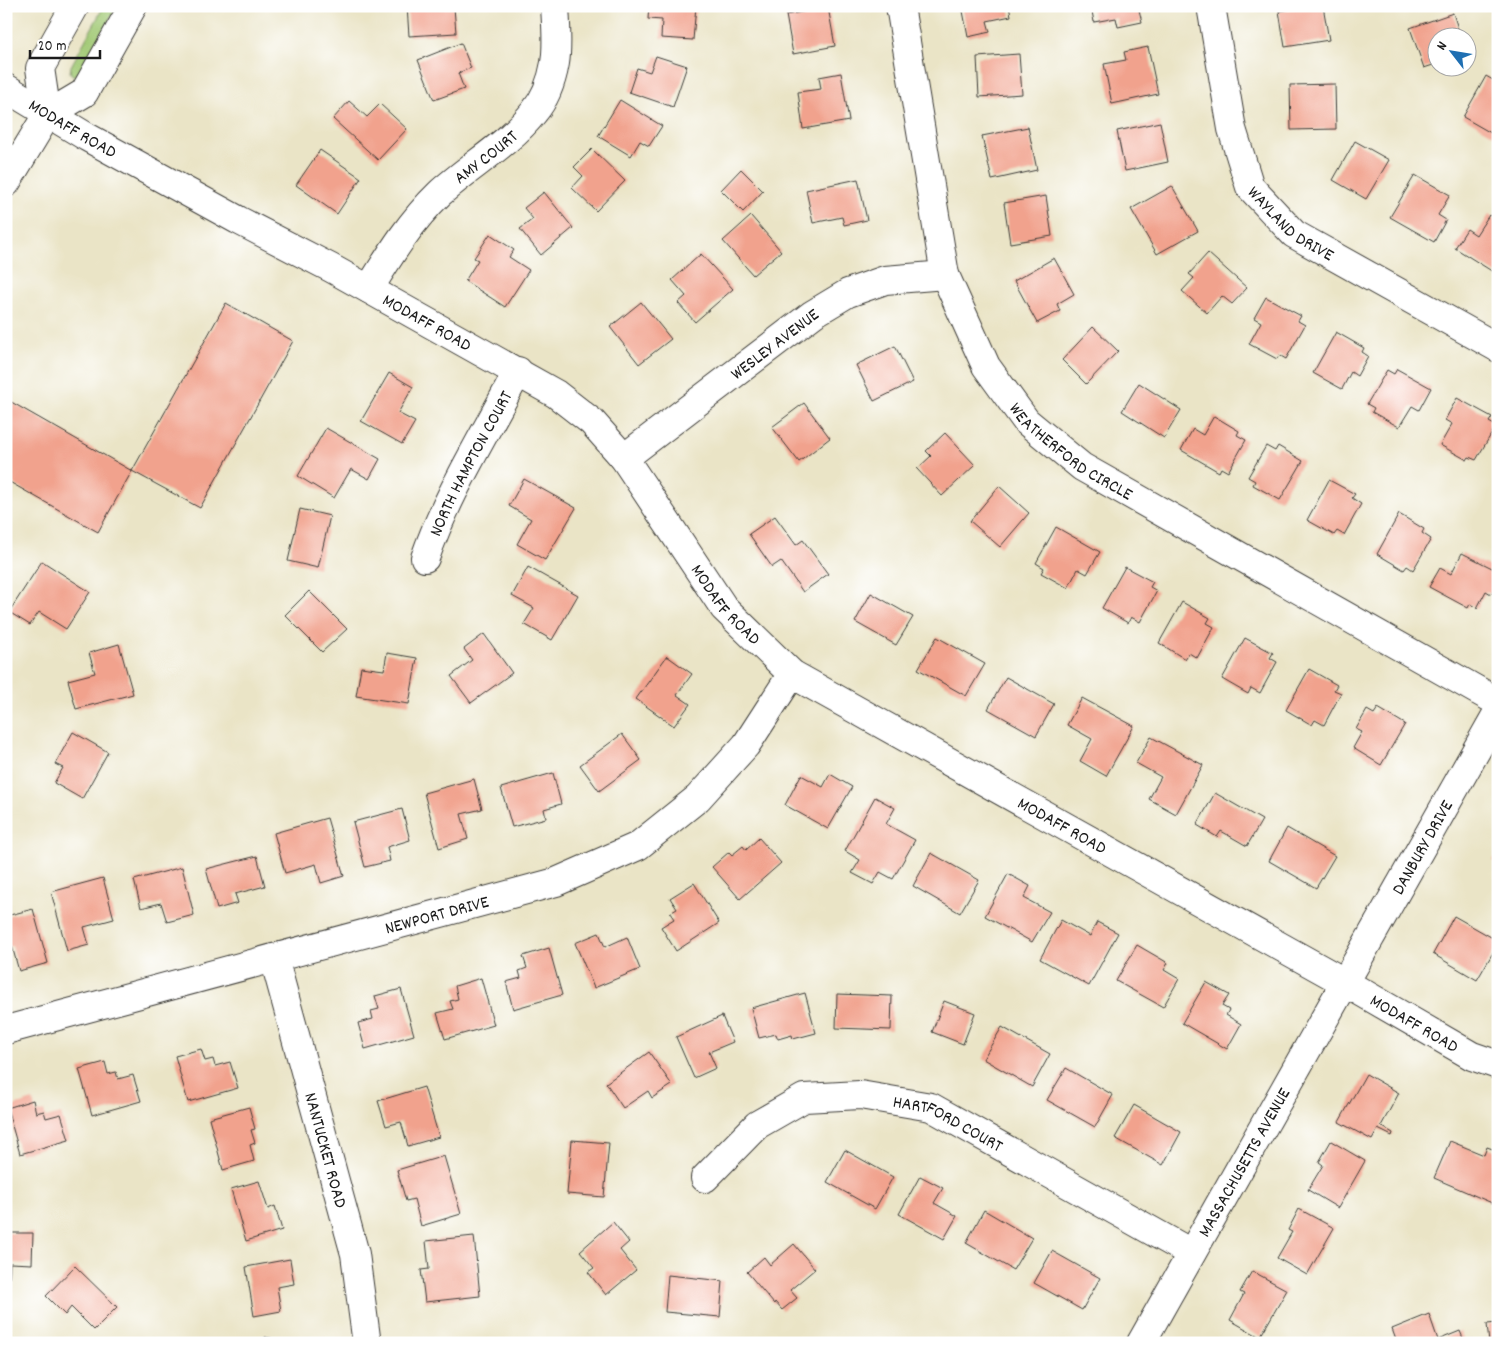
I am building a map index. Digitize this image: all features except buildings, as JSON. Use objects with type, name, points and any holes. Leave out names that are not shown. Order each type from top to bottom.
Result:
[{"type":"street","points":[[48,114],[40,68],[75,6]]},
{"type":"street","points":[[6,183],[48,114],[84,93],[134,6]]},
{"type":"street","name":"AMY COURT","points":[[369,289],[416,218],[440,193],[513,134],[535,112],[547,92],[555,63],[555,6]]},
{"type":"street","name":"WEATHERFORD CIRCLE","points":[[900,6],[945,275],[986,366],[1026,421],[1082,467],[1498,702]]},
{"type":"street","name":"WAYLAND DRIVE","points":[[1211,6],[1232,129],[1250,187],[1294,234],[1498,348]]},
{"type":"street","name":"MODAFF ROAD","points":[[6,88],[48,114],[238,220],[369,289],[556,394],[592,422],[624,458],[724,608],[792,674],[1344,982],[1472,1056],[1498,1065]]},
{"type":"street","name":"WESLEY AVENUE","points":[[624,458],[813,314],[848,293],[885,280],[945,275]]},
{"type":"street","name":"NORTH HAMPTON COURT","points":[[425,558],[434,531],[449,500],[518,371]]},
{"type":"street","name":"NEWPORT DRIVE","points":[[6,1030],[556,882],[638,846],[698,798],[746,745],[792,674]]},
{"type":"street","name":"DANBURY DRIVE","points":[[1344,982],[1498,712]]},
{"type":"street","name":"NANTUCKET ROAD","points":[[274,958],[355,1254],[366,1343]]},
{"type":"street","name":"MASSACHUSETTS AVENUE","points":[[1141,1343],[1344,982]]},
{"type":"street","name":"HARTFORD COURT","points":[[705,1178],[757,1125],[804,1098],[860,1094],[930,1108],[1191,1253]]},
{"type":"green space","points":[[104,6],[117,6],[83,67],[74,76],[70,73],[71,66]]}]
